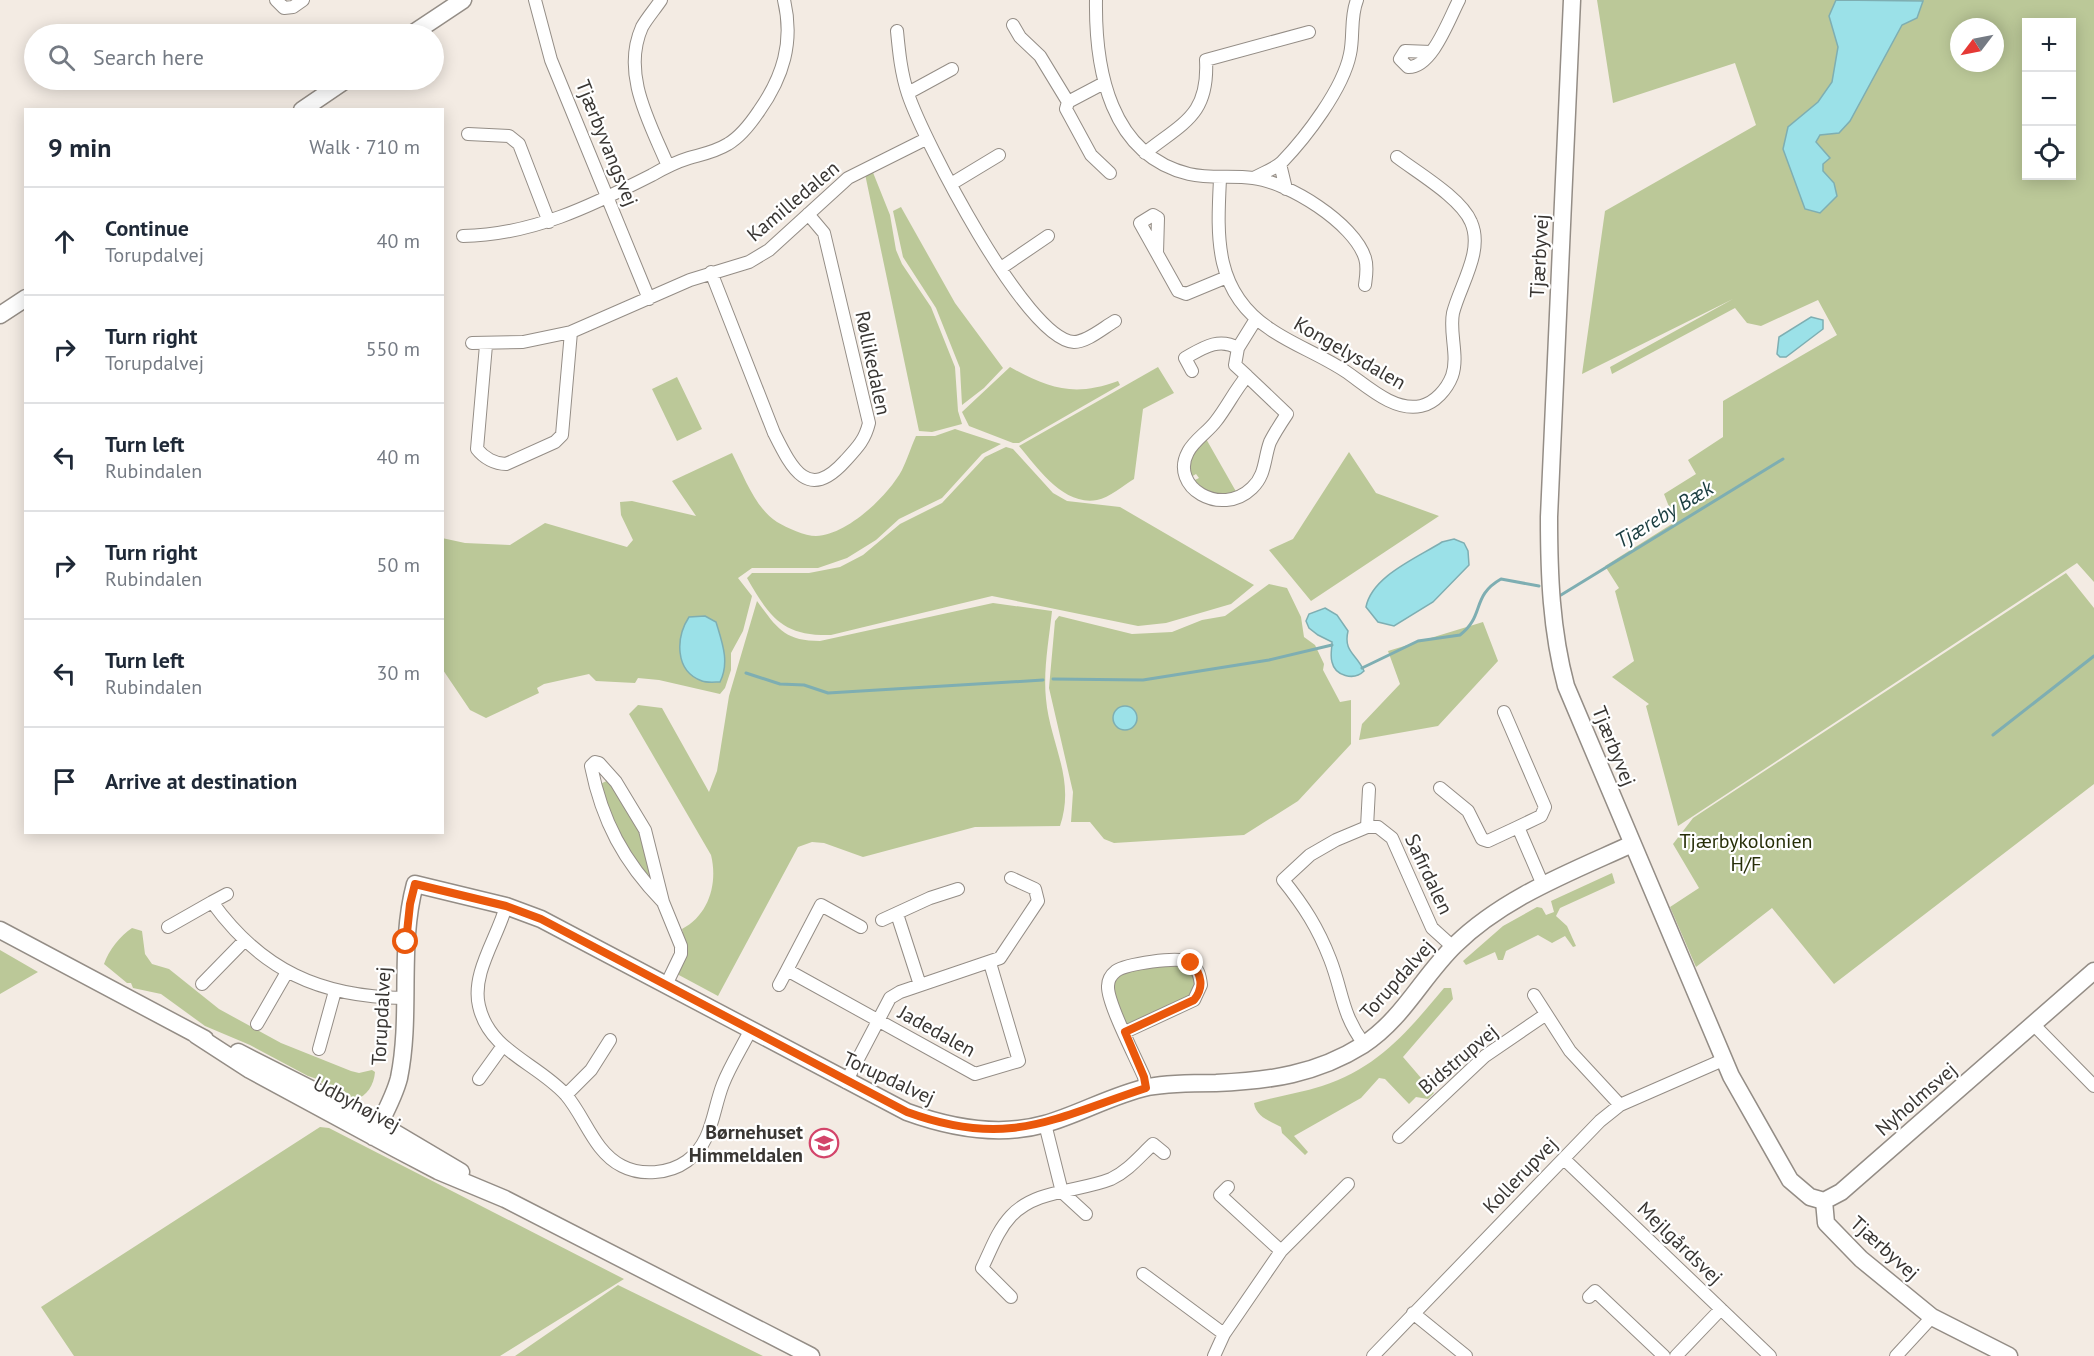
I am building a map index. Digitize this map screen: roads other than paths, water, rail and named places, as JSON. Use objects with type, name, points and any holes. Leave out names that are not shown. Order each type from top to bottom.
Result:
[{"type":"street","points":[[276,0],[284,8],[293,7],[303,0]]},
{"type":"street","points":[[427,24],[463,0]]},
{"type":"street","name":"Tjærbyvangsvej","points":[[535,0],[551,60],[649,298]]},
{"type":"street","points":[[661,0],[642,27],[634,55],[633,74],[668,166]]},
{"type":"street","points":[[462,236],[496,236],[549,222],[607,197],[668,166],[710,153],[730,143],[751,123],[776,87],[788,52],[788,16],[784,0]]},
{"type":"street","points":[[1096,0],[1096,36],[1104,83],[1116,116],[1128,135],[1145,153],[1188,174],[1220,179],[1254,178],[1286,189],[1312,202],[1348,233],[1365,258],[1365,285]]},
{"type":"street","points":[[1254,178],[1280,164],[1329,103],[1342,79],[1350,56],[1354,9],[1358,0]]},
{"type":"street","points":[[1431,52],[1459,0]]},
{"type":"street","name":"Tjærbyvej","points":[[1572,0],[1554,386],[1549,557],[1557,654],[1566,686],[1723,1060],[1756,1125],[1790,1180],[1810,1197],[1824,1201],[1826,1223],[1862,1259],[1932,1317],[2009,1356]]},
{"type":"street","points":[[1013,26],[1020,37],[1040,56],[1068,102]]},
{"type":"street","points":[[897,31],[900,63],[908,93],[926,140],[1001,268],[1030,309],[1061,338],[1073,342],[1084,340],[1110,324],[1097,315]]},
{"type":"street","points":[[1145,153],[1197,110],[1205,95],[1206,60],[1309,32]]},
{"type":"street","points":[[908,93],[952,69]]},
{"type":"street","points":[[1104,83],[1068,102],[1066,109],[1091,154],[1110,173]]},
{"type":"street","points":[[305,108],[331,90]]},
{"type":"street","points":[[468,134],[509,136],[519,144],[549,222]]},
{"type":"street","name":"Kamilledalen","points":[[472,343],[486,345],[523,342],[571,332],[711,272],[749,262],[769,250],[848,178],[926,140]]},
{"type":"street","points":[[951,184],[999,155]]},
{"type":"street","name":"Kongelysdalen","points":[[1220,179],[1217,236],[1227,277],[1236,294],[1256,319],[1270,330],[1339,367],[1391,402],[1409,407],[1422,406],[1446,388],[1454,367],[1450,334],[1453,313],[1475,245],[1474,232],[1464,209],[1396,157]]},
{"type":"street","points":[[1280,164],[1286,189]]},
{"type":"street","name":"Røllikedalen","points":[[711,272],[774,433],[787,458],[802,476],[813,481],[824,480],[865,438],[869,423],[824,233],[808,214]]},
{"type":"street","points":[[1001,268],[1048,236]]},
{"type":"street","points":[[1157,253],[1178,291],[1186,294],[1227,277]]},
{"type":"street","points":[[0,315],[24,299]]},
{"type":"street","points":[[1247,376],[1216,420],[1188,451],[1186,457],[1188,480],[1197,493],[1209,500],[1230,501],[1252,488],[1263,475],[1271,440],[1287,414],[1247,376],[1235,365],[1238,348],[1256,319]]},
{"type":"street","points":[[486,345],[477,449],[481,455],[498,464],[506,464],[555,442],[562,435],[571,332]]},
{"type":"street","points":[[1192,371],[1185,358],[1205,346],[1222,342],[1238,348]]},
{"type":"street","points":[[1440,788],[1468,811],[1482,839],[1488,841],[1541,816],[1545,807],[1504,712]]},
{"type":"street","points":[[663,902],[632,868],[615,840],[599,801],[591,766],[595,762],[599,763],[616,782],[639,819],[652,854],[663,902],[681,946],[681,954],[666,984]]},
{"type":"street","points":[[1364,1044],[1346,1015],[1331,961],[1308,911],[1283,880],[1310,855],[1336,840],[1367,827],[1369,789]]},
{"type":"street","name":"Safirdalen","points":[[1367,827],[1385,830],[1392,838],[1429,924],[1454,947]]},
{"type":"street","points":[[1518,827],[1543,885]]},
{"type":"street","name":"Torupdalvej","points":[[376,1130],[398,1080],[402,1050],[406,942],[410,904],[415,884],[506,906],[541,919],[846,1082],[907,1112],[949,1125],[998,1130],[1045,1124],[1146,1088],[1169,1084],[1246,1082],[1294,1075],[1334,1061],[1364,1044],[1399,1014],[1454,947],[1497,910],[1543,885],[1632,844]]},
{"type":"street","name":"Jadedalen","points":[[846,1082],[890,998],[920,985],[990,963],[1005,952],[1038,902],[1035,889],[1011,878]]},
{"type":"street","points":[[882,920],[930,898],[958,889]]},
{"type":"street","points":[[168,927],[227,894]]},
{"type":"street","points":[[212,902],[244,941],[287,972],[335,991],[362,997],[404,998]]},
{"type":"street","points":[[779,985],[821,905],[861,927]]},
{"type":"street","points":[[506,906],[478,986],[478,1004],[484,1023],[502,1047],[530,1065],[566,1095],[603,1150],[613,1160],[640,1172],[672,1169],[686,1162],[705,1142],[723,1084],[750,1031]]},
{"type":"street","name":"Jadedalen","points":[[897,914],[920,985]]},
{"type":"street","name":"Udbyhøjvej","points":[[0,930],[196,1035],[254,1059],[376,1130],[505,1199],[811,1356]]},
{"type":"street","points":[[202,984],[244,941]]},
{"type":"street","points":[[1125,1032],[1194,1000],[1201,985],[1195,967],[1187,961],[1174,959],[1122,968],[1115,971],[1110,978],[1107,988],[1125,1032],[1144,1077],[1146,1088]]},
{"type":"street","name":"Jadedalen","points":[[787,970],[975,1074],[1019,1061],[990,963]]},
{"type":"street","name":"Nyholmsvej","points":[[1824,1201],[1841,1192],[2094,971]]},
{"type":"street","points":[[257,1024],[287,972]]},
{"type":"street","points":[[319,1049],[335,991]]},
{"type":"street","points":[[1534,995],[1570,1051],[1620,1105]]},
{"type":"street","name":"Bidstrupvej","points":[[1399,1137],[1485,1056],[1545,1015]]},
{"type":"street","points":[[2033,1024],[2094,1086]]},
{"type":"street","points":[[566,1095],[591,1070],[610,1040]]},
{"type":"street","points":[[479,1079],[502,1047]]},
{"type":"street","name":"Kollerupvej","points":[[1373,1356],[1564,1159],[1620,1105],[1723,1060]]},
{"type":"street","points":[[1045,1124],[1062,1192],[1086,1214]]},
{"type":"street","points":[[1011,1297],[982,1268],[1000,1230],[1023,1206],[1062,1192],[1114,1178],[1129,1168],[1154,1144],[1164,1153]]},
{"type":"street","name":"Mejlgårdsvej","points":[[1564,1159],[1770,1356]]},
{"type":"street","points":[[1214,1356],[1224,1334],[1281,1251],[1348,1184]]},
{"type":"street","points":[[1228,1187],[1220,1195],[1281,1251]]},
{"type":"street","points":[[1143,1274],[1224,1334]]},
{"type":"street","points":[[1589,1298],[1596,1291],[1664,1356]]},
{"type":"street","points":[[1676,1356],[1721,1309]]},
{"type":"street","points":[[1413,1313],[1466,1356]]},
{"type":"street","points":[[1896,1356],[1932,1317]]},
{"type":"water","points":[[1836,0],[1923,1],[1917,18],[1902,25],[1850,121],[1839,133],[1820,135],[1816,142],[1830,158],[1823,164],[1823,171],[1834,183],[1837,196],[1820,213],[1805,209],[1783,149],[1788,127],[1818,102],[1832,82],[1838,47],[1829,16]]},
{"type":"water","points":[[1811,317],[1823,320],[1823,329],[1786,357],[1780,357],[1777,354],[1779,337]]},
{"type":"water","points":[[1454,539],[1464,543],[1468,551],[1469,565],[1433,602],[1394,626],[1378,622],[1366,607],[1377,586],[1409,561],[1442,542]]},
{"type":"water","points":[[1325,608],[1337,615],[1348,631],[1347,644],[1364,671],[1360,674],[1345,676],[1337,671],[1331,660],[1332,642],[1309,628],[1306,621],[1309,614]]},
{"type":"water","points":[[705,616],[716,622],[723,644],[725,660],[720,682],[704,682],[686,670],[682,662],[680,643],[689,617]]},
{"type":"water","points":[[1125,706],[1134,709],[1137,718],[1134,727],[1125,730],[1116,727],[1113,718],[1116,709]]},
{"type":"waterway","name":"Tjæreby Bæk","points":[[1561,595],[1783,459]]},
{"type":"waterway","name":"Tjæreby Bæk","points":[[1362,668],[1418,641],[1460,635],[1473,621],[1485,592],[1501,579],[1539,586]]},
{"type":"waterway","points":[[1053,679],[1143,680],[1269,660],[1332,645]]},
{"type":"waterway","points":[[1993,735],[2094,656]]},
{"type":"waterway","points":[[746,673],[780,684],[804,685],[828,693],[1043,680]]},
{"type":"place","name":"Børnehuset Himmeldalen","points":[[824,1143]]},
{"type":"park label","name":"Tjærbykolonien H/F","points":[[1746,852]]}]
